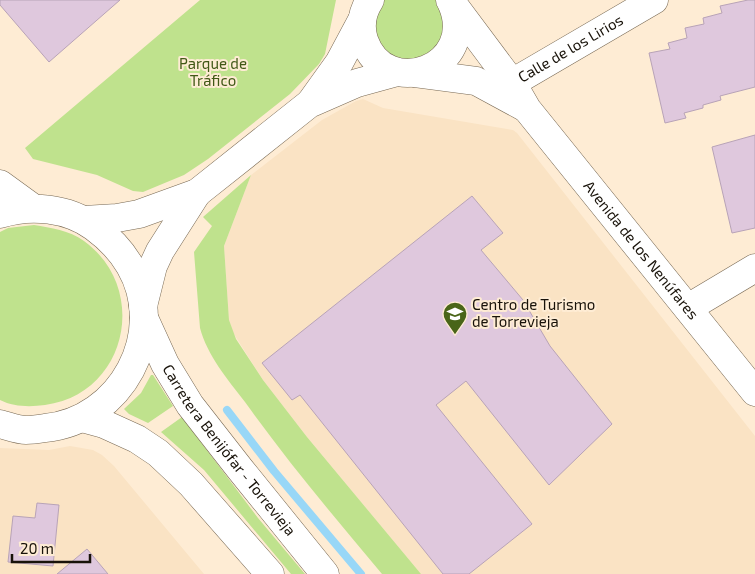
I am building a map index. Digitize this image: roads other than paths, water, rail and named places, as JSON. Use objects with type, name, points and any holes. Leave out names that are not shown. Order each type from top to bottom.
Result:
[{"type":"street","points":[[0,424],[26,430],[59,427],[82,418],[103,405],[120,387],[133,366],[141,343],[143,312],[153,266],[160,250],[197,193],[309,104],[356,83],[404,72],[424,71],[437,64],[448,54],[455,41],[457,27],[456,12],[450,0]]},
{"type":"street","name":"Avenida de los Nenúfares","points":[[450,0],[512,83],[527,109],[755,392]]},
{"type":"street","name":"Calle de los Lirios","points":[[512,83],[654,0]]},
{"type":"street","points":[[366,10],[362,35],[367,47],[383,66],[404,72]]},
{"type":"street","points":[[309,104],[339,63],[366,10]]},
{"type":"street","name":"Avenida de los Nenúfares","points":[[404,72],[476,81],[527,109]]},
{"type":"street","points":[[0,184],[33,208]]},
{"type":"street","points":[[84,220],[117,218],[139,214],[197,193]]},
{"type":"street","points":[[0,214],[11,210],[33,208],[63,212],[84,220],[106,236],[120,250],[131,267],[139,286],[143,312]]},
{"type":"street","points":[[688,308],[755,268]]},
{"type":"street","name":"Carretera Benijófar - Torrevieja","points":[[143,312],[165,364],[190,405],[325,574]]},
{"type":"street","points":[[82,418],[104,424],[137,439],[158,453],[191,484],[270,574]]},
{"type":"waterway","points":[[227,410],[274,471],[361,574]]},
{"type":"place","name":"Centro de Turismo de Torrevieja","points":[[455,335]]},
{"type":"park label","name":"Parque de Tráfico","points":[[213,72]]}]
